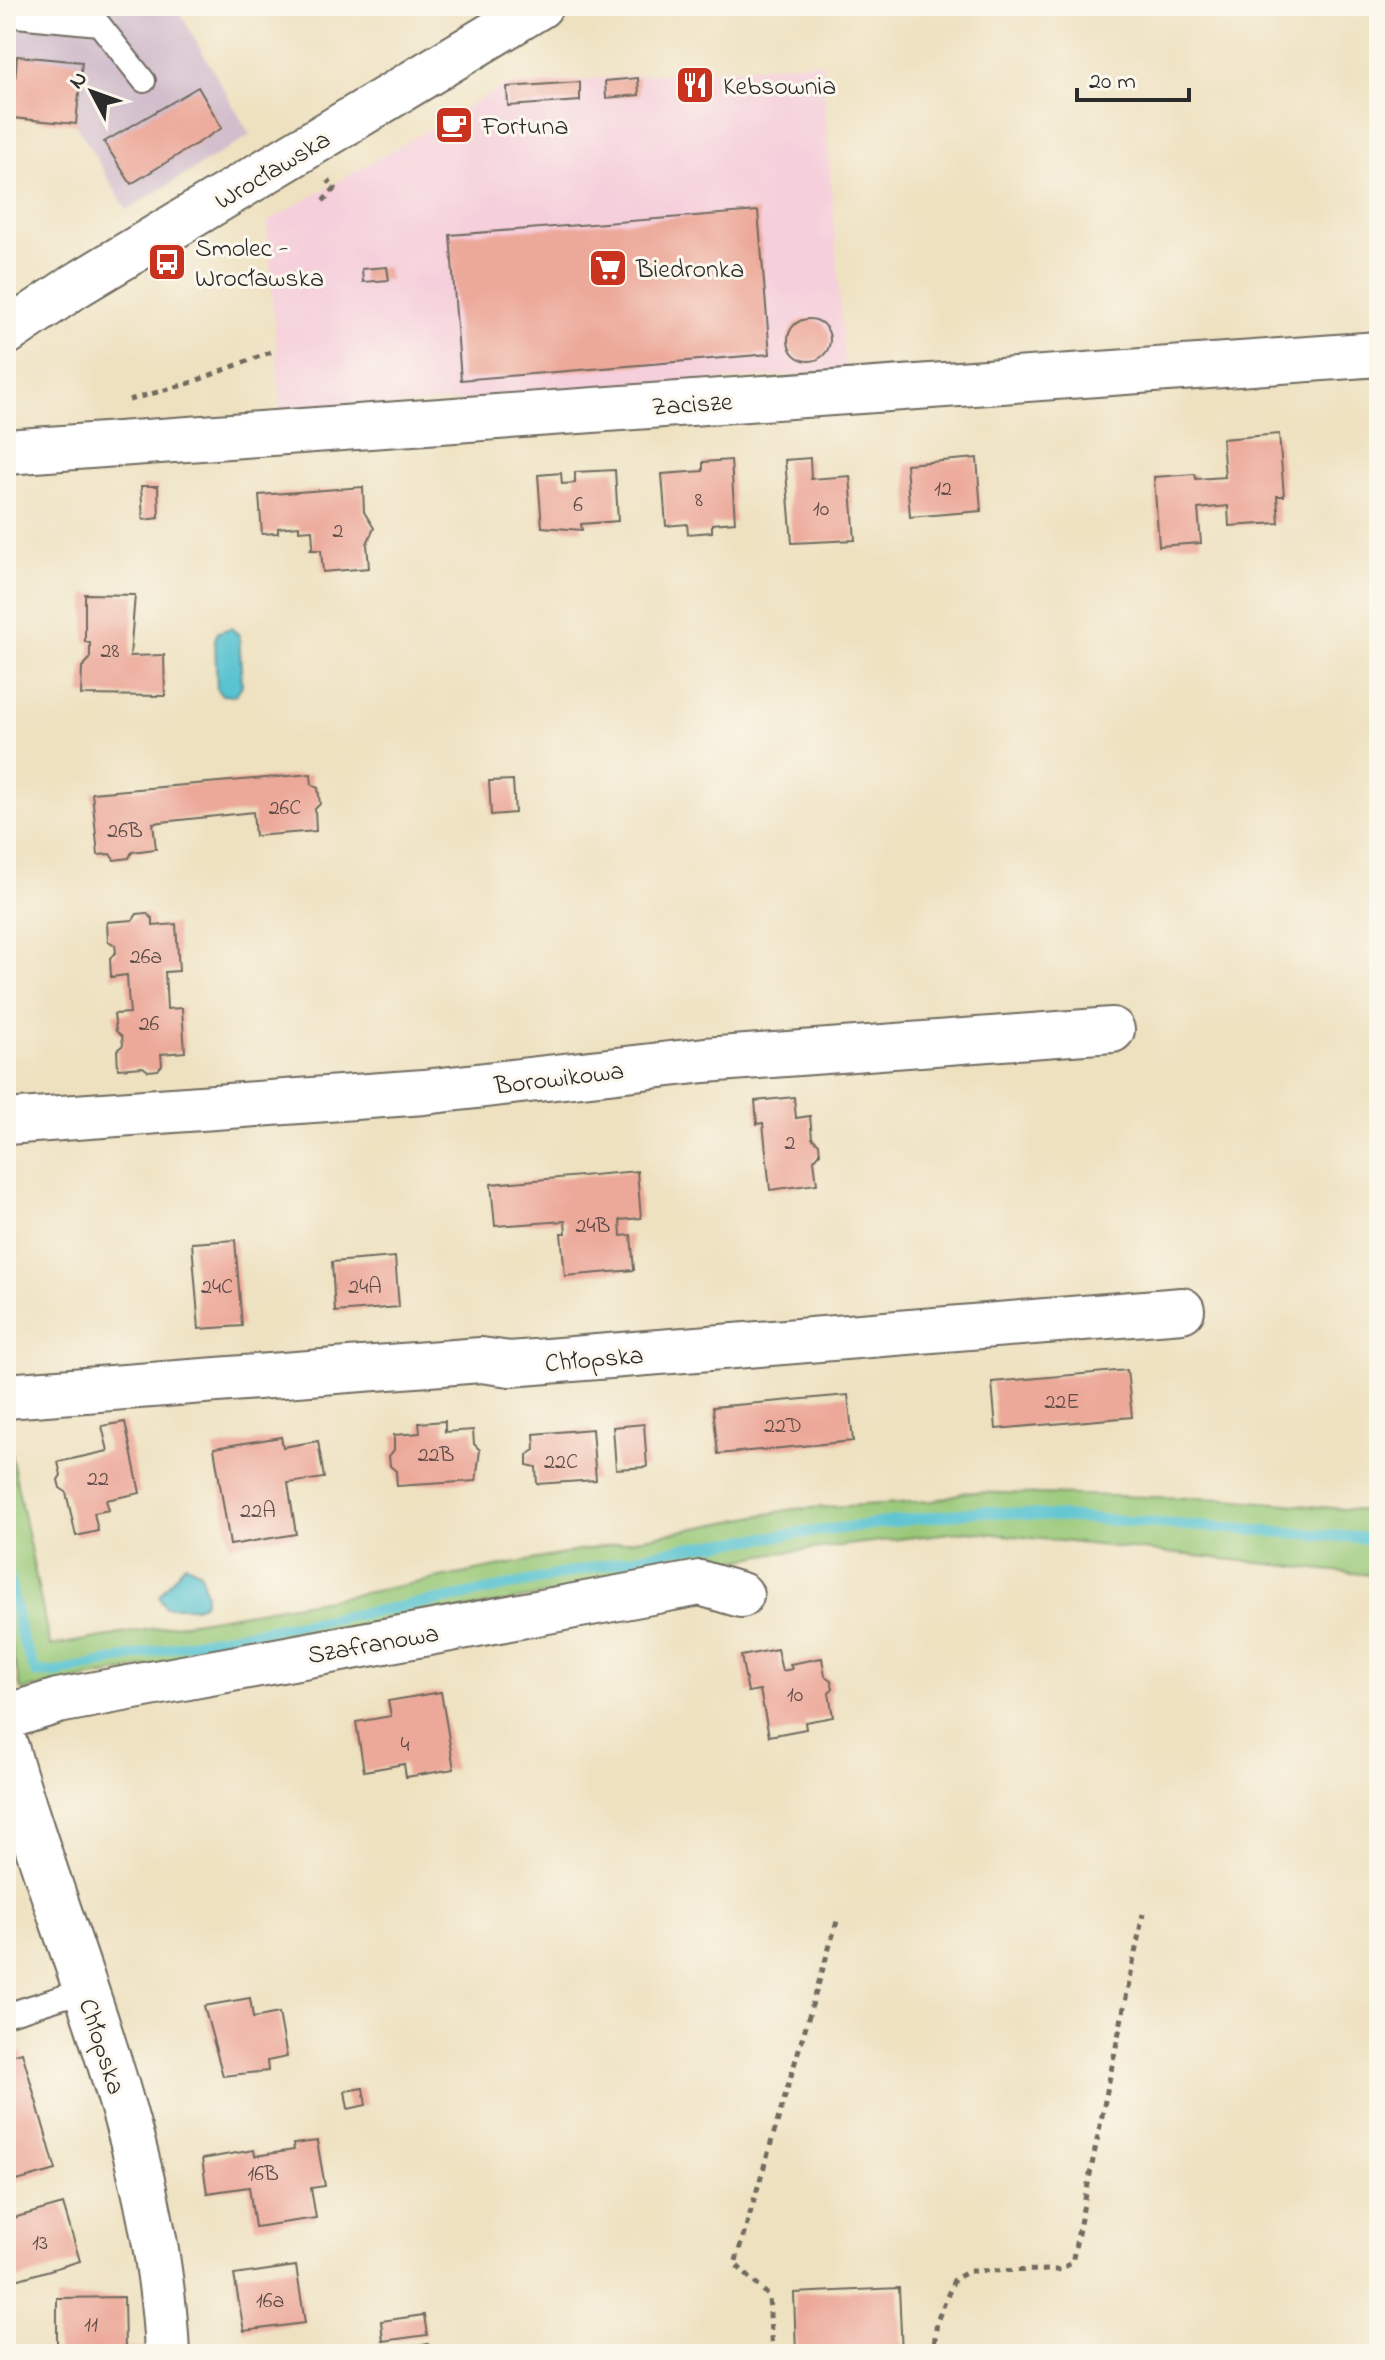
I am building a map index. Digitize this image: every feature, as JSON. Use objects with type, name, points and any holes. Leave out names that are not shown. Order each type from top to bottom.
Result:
[{"type":"street","name":"Wrocławska","points":[[6,333],[72,288],[540,6]]},
{"type":"street","name":"Zacisze","points":[[6,452],[1379,354]]},
{"type":"street","name":"Borowikowa","points":[[6,1122],[424,1092],[705,1060],[1112,1030]]},
{"type":"street","name":"Chłopska","points":[[6,1396],[481,1360],[510,1364],[1182,1310]]},
{"type":"street","name":"Szafranowa","points":[[6,1717],[58,1701],[700,1583],[741,1595]]},
{"type":"street","name":"Chłopska","points":[[6,1747],[117,2087],[157,2262],[167,2354]]},
{"type":"lane","points":[[6,15],[99,24],[144,81]]},
{"type":"lane","points":[[6,2015],[85,1990]]},
{"type":"path","points":[[117,403],[190,383],[276,350]]},
{"type":"path","points":[[933,2354],[937,2321],[954,2280],[969,2271],[1058,2270],[1072,2263],[1143,1914]]},
{"type":"path","points":[[772,2354],[769,2296],[735,2264],[838,1918]]},
{"type":"shaded area","points":[[6,6],[176,6],[250,135],[127,210],[76,124],[82,62],[6,56]]},
{"type":"shaded area","points":[[822,62],[845,371],[281,415],[267,222],[506,85]]},
{"type":"green space","points":[[6,1430],[50,1646],[369,1592],[793,1509],[933,1501],[965,1492],[1226,1499],[1379,1512],[1379,1576],[968,1531],[769,1554],[21,1690],[6,1624]]},
{"type":"water","points":[[231,628],[239,635],[242,685],[235,696],[222,695],[217,690],[215,639],[218,632]]},
{"type":"water","points":[[185,1564],[200,1572],[206,1594],[204,1603],[195,1607],[165,1607],[159,1596]]},
{"type":"building","points":[[17,56],[82,62],[76,124],[12,118]]},
{"type":"building","name":"Kebsownia","points":[[707,76],[707,92],[683,93],[682,79]]},
{"type":"building","points":[[638,78],[639,95],[606,98],[605,81]]},
{"type":"building","points":[[580,82],[580,101],[508,106],[507,87]]},
{"type":"building","points":[[198,87],[222,128],[131,184],[104,142]]},
{"type":"building","name":"Fortuna","points":[[459,115],[464,126],[449,134],[443,124]]},
{"type":"building","name":"Biedronka","points":[[758,211],[770,354],[461,380],[450,235]]},
{"type":"building","points":[[387,267],[389,280],[363,282],[362,269]]},
{"type":"building","points":[[809,319],[824,325],[830,340],[824,355],[809,361],[794,355],[788,340],[794,325]]},
{"type":"building","points":[[1279,434],[1284,496],[1277,496],[1279,523],[1229,526],[1228,506],[1198,509],[1201,543],[1159,546],[1154,477],[1195,474],[1196,479],[1225,477],[1222,439]]},
{"type":"building","points":[[810,458],[811,479],[850,476],[855,540],[792,543],[785,460]]},
{"type":"building","points":[[977,458],[981,511],[910,517],[906,464]]},
{"type":"building","points":[[731,460],[735,522],[712,524],[712,532],[688,534],[687,524],[666,526],[662,474],[703,471],[703,462]]},
{"type":"building","points":[[615,470],[618,521],[581,524],[582,530],[542,527],[538,475],[561,473],[562,484],[575,483],[575,472]]},
{"type":"building","points":[[141,486],[158,486],[159,518],[143,520]]},
{"type":"building","points":[[363,487],[364,512],[374,528],[367,544],[369,568],[323,572],[321,550],[310,550],[313,545],[312,530],[299,531],[299,526],[278,528],[278,533],[262,534],[259,495]]},
{"type":"building","points":[[85,594],[135,595],[130,656],[164,655],[165,696],[81,695],[82,667],[90,659],[90,643],[85,642]]},
{"type":"building","points":[[311,774],[312,785],[318,788],[320,804],[315,809],[316,831],[255,836],[253,812],[153,823],[156,849],[132,852],[129,858],[114,860],[110,854],[98,855],[92,793]]},
{"type":"building","points":[[513,780],[515,813],[491,815],[489,781]]},
{"type":"building","points":[[146,913],[153,919],[153,926],[176,924],[179,971],[165,972],[167,1009],[182,1008],[185,1052],[161,1054],[162,1065],[158,1070],[148,1071],[143,1067],[118,1069],[117,1050],[123,1045],[122,1036],[116,1031],[114,1014],[130,1013],[127,975],[111,977],[110,958],[116,952],[115,945],[108,941],[107,922],[133,920],[137,914]]},
{"type":"building","points":[[794,1097],[796,1118],[810,1116],[812,1138],[819,1144],[820,1153],[814,1160],[817,1184],[770,1190],[763,1123],[757,1124],[755,1101]]},
{"type":"building","points":[[637,1171],[641,1218],[620,1220],[621,1236],[631,1235],[634,1270],[565,1276],[561,1233],[566,1233],[565,1221],[495,1226],[491,1184]]},
{"type":"building","points":[[235,1240],[242,1326],[199,1329],[192,1243]]},
{"type":"building","points":[[395,1257],[399,1307],[335,1312],[332,1262]]},
{"type":"building","points":[[1127,1370],[1132,1417],[996,1429],[992,1382]]},
{"type":"building","points":[[848,1395],[853,1441],[718,1454],[713,1407]]},
{"type":"building","points":[[445,1421],[445,1432],[473,1430],[474,1444],[480,1450],[476,1481],[397,1486],[396,1471],[390,1466],[389,1456],[394,1450],[394,1435],[420,1433],[419,1423]]},
{"type":"building","points":[[125,1422],[140,1493],[106,1500],[109,1510],[94,1513],[98,1531],[76,1536],[66,1492],[60,1488],[58,1480],[61,1475],[58,1462],[108,1451],[102,1426]]},
{"type":"building","points":[[644,1424],[647,1467],[616,1469],[613,1427]]},
{"type":"building","points":[[592,1429],[596,1480],[537,1484],[536,1467],[527,1465],[527,1455],[535,1450],[534,1434]]},
{"type":"building","points":[[281,1437],[283,1447],[318,1441],[324,1478],[288,1483],[296,1534],[230,1545],[214,1448]]},
{"type":"building","points":[[777,1649],[782,1671],[792,1669],[790,1664],[822,1658],[825,1676],[831,1680],[833,1688],[829,1693],[833,1717],[805,1722],[806,1729],[769,1736],[760,1690],[748,1692],[741,1656]]},
{"type":"building","points":[[441,1692],[454,1769],[406,1777],[404,1764],[364,1771],[356,1722],[391,1716],[388,1701]]},
{"type":"building","points":[[250,1998],[253,2018],[279,2013],[287,2057],[267,2061],[268,2071],[223,2076],[204,2006]]},
{"type":"building","points":[[22,2052],[56,2170],[6,2184],[6,2056]]},
{"type":"building","points":[[363,2088],[366,2105],[348,2109],[345,2091]]},
{"type":"building","points":[[317,2141],[325,2186],[311,2188],[316,2218],[255,2227],[249,2187],[207,2193],[202,2159],[254,2150],[255,2156],[294,2150],[293,2144]]},
{"type":"building","points":[[63,2204],[80,2261],[6,2283],[6,2220]]},
{"type":"building","points":[[296,2266],[305,2323],[244,2331],[234,2275]]},
{"type":"building","points":[[899,2288],[902,2354],[796,2354],[794,2293]]},
{"type":"building","points":[[124,2297],[125,2348],[143,2348],[143,2354],[57,2354],[57,2298]]},
{"type":"building","points":[[424,2315],[427,2335],[383,2341],[381,2321]]},
{"type":"building","points":[[428,2344],[430,2354],[391,2354],[391,2350]]},
{"type":"waterway","points":[[6,1564],[21,1636],[36,1673],[59,1672],[197,1642],[452,1598],[682,1548],[980,1511],[1379,1539]]},
{"type":"place","name":"Kebsownia","points":[[695,85]]},
{"type":"place","name":"Fortuna","points":[[454,125]]},
{"type":"place","name":"Smolec - Wrocławska","points":[[167,262]]},
{"type":"place","name":"Biedronka","points":[[608,268]]}]
